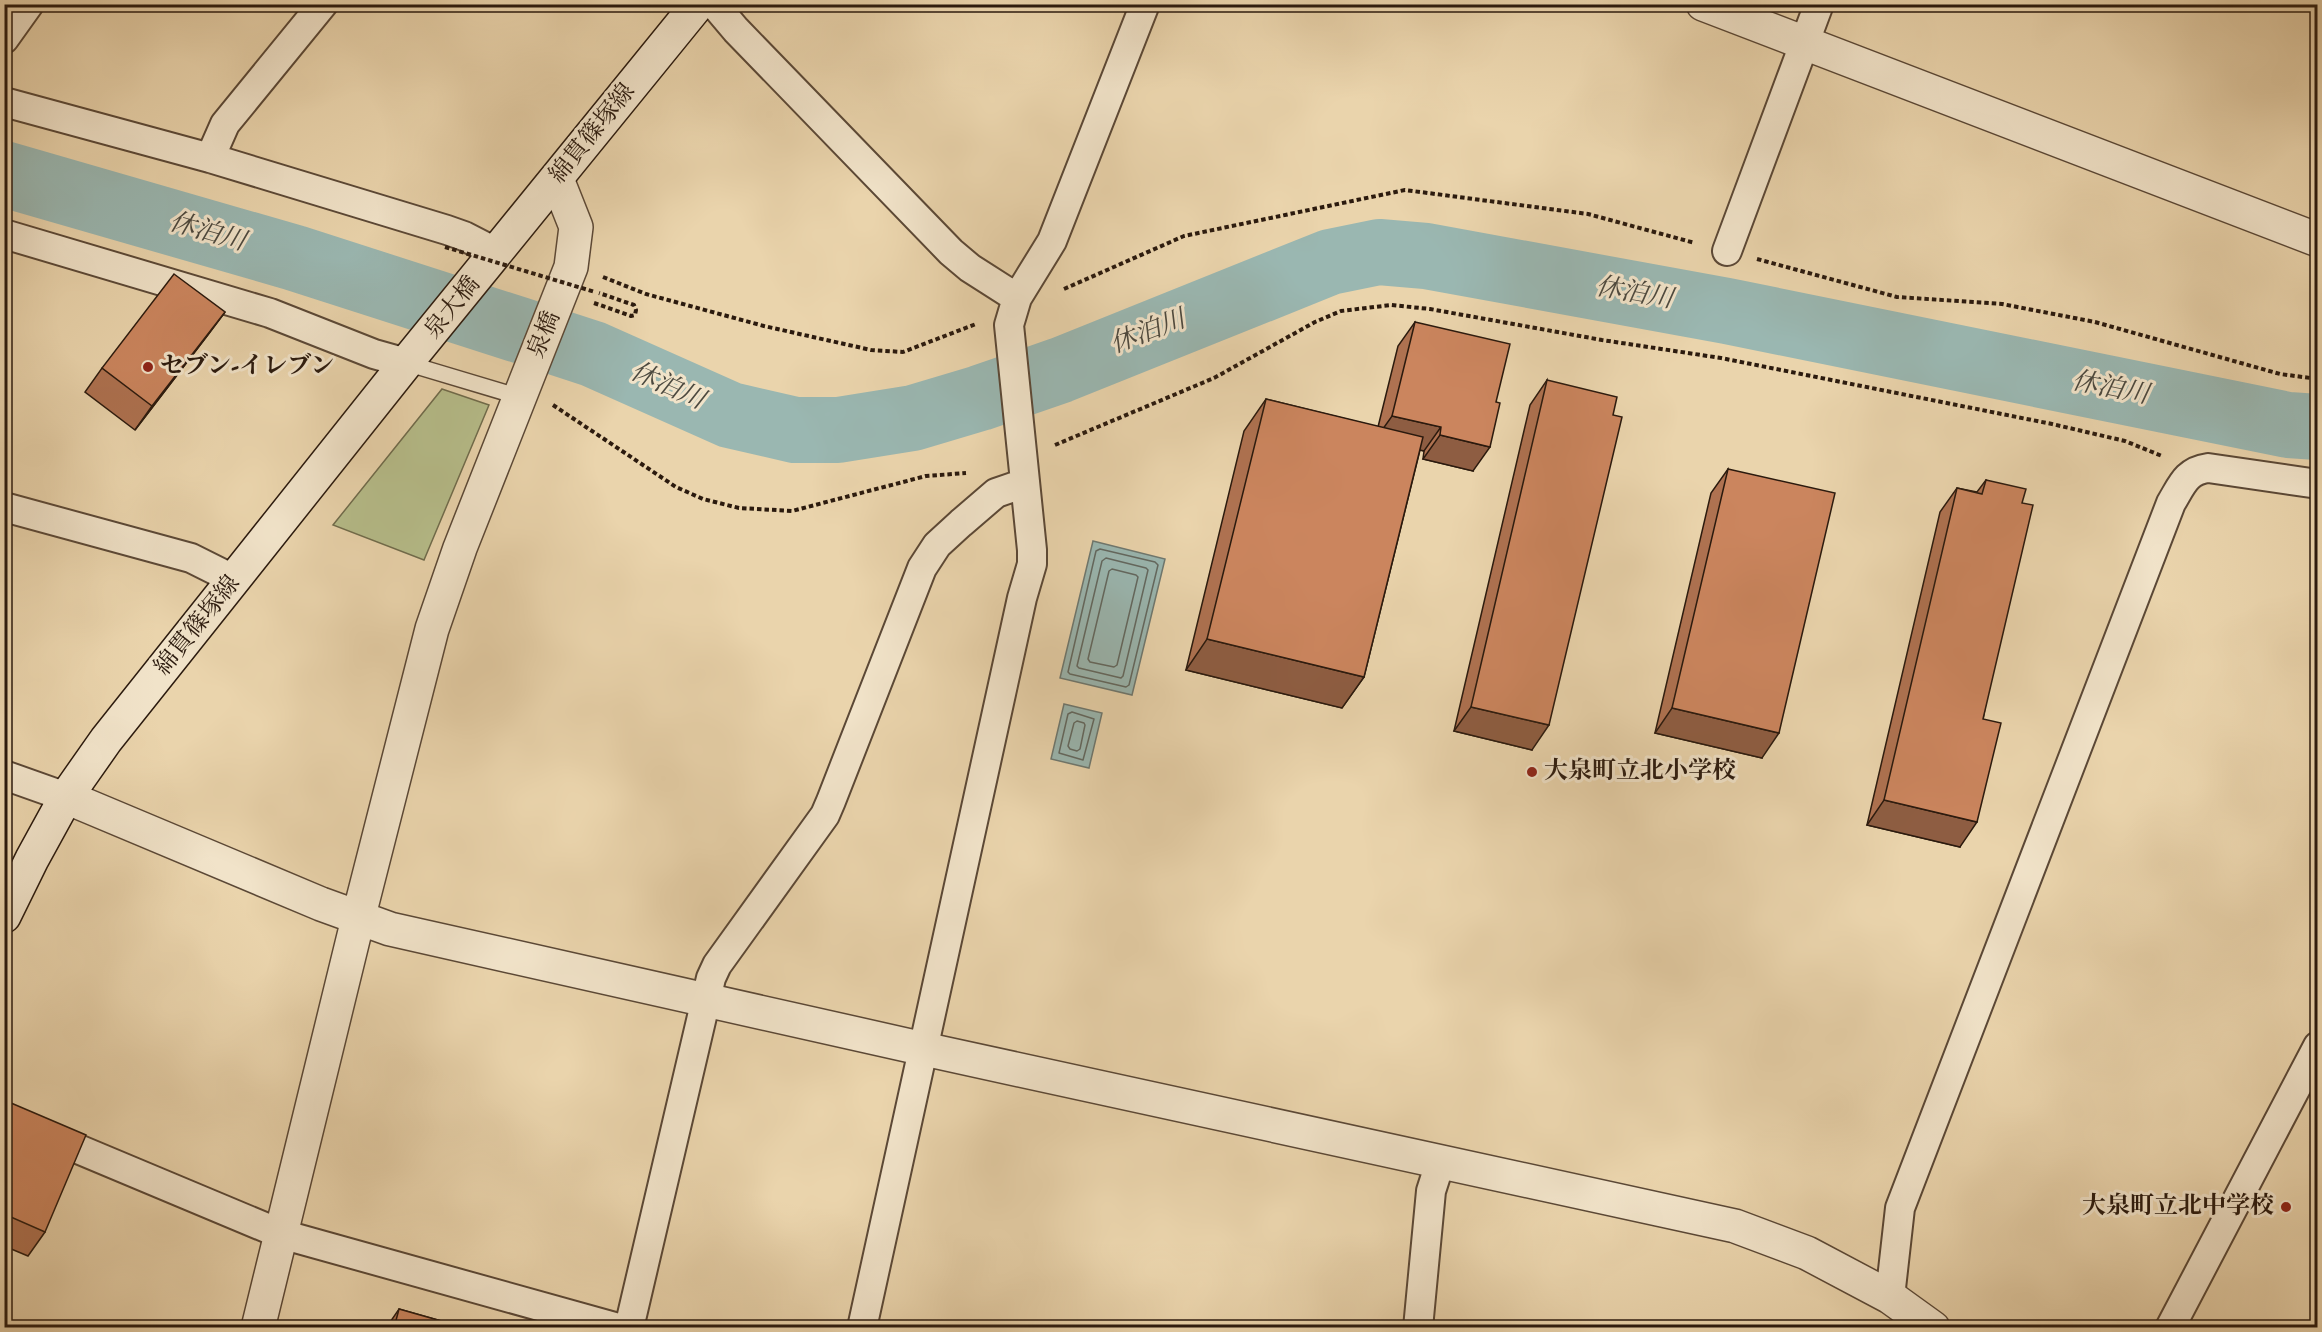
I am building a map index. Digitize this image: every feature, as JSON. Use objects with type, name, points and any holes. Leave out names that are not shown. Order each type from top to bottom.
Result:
[{"type":"street","points":[[4,39],[29,4]]},
{"type":"street","points":[[210,158],[225,124],[322,4]]},
{"type":"street","name":"綿貫篠塚線","points":[[493,259],[698,4]]},
{"type":"street","points":[[714,4],[736,30],[951,252],[1012,311]]},
{"type":"street","points":[[862,1328],[1022,598],[1032,564],[1019,427],[1012,311],[1052,241],[1145,4]]},
{"type":"street","points":[[1702,4],[2315,231]]},
{"type":"street","points":[[1727,251],[1819,4]]},
{"type":"street","points":[[4,102],[210,158],[447,230],[464,236],[493,259]]},
{"type":"street","name":"泉橋","points":[[258,1328],[432,629],[460,548],[523,390],[575,285],[576,227],[557,179]]},
{"type":"street","points":[[4,234],[412,358]]},
{"type":"street","name":"泉大橋","points":[[412,358],[493,259]]},
{"type":"street","name":"綿貫篠塚線","points":[[4,916],[66,797],[106,740],[412,358]]},
{"type":"street","points":[[1890,1297],[1900,1208],[2171,503],[2188,476],[2196,470],[2208,468],[2318,484]]},
{"type":"street","points":[[4,1118],[281,1234],[617,1327],[705,998],[717,965],[825,815],[922,568],[937,545],[969,516],[996,494],[1025,483]]},
{"type":"street","points":[[4,507],[191,558],[236,580]]},
{"type":"street","points":[[4,775],[66,797],[358,919],[390,929],[1440,1163],[1735,1226],[1807,1253],[1890,1297],[1933,1328]]},
{"type":"street","points":[[2170,1328],[2318,1046]]},
{"type":"street","points":[[1418,1328],[1431,1191],[1440,1163]]},
{"type":"lane","points":[[412,358],[523,390]]},
{"type":"path","points":[[575,285],[656,297],[764,326],[871,350],[903,352],[1012,311],[1184,236],[1405,190],[1588,214],[1897,297],[2002,304],[2060,315],[2095,322],[2280,374],[2318,379]]},
{"type":"path","points":[[445,247],[605,295],[634,304],[636,310],[634,315],[631,316],[575,285]]},
{"type":"path","points":[[1046,449],[1214,378],[1315,322],[1341,311],[1391,305],[1430,309],[1602,340],[1721,358],[2052,424],[2125,441],[2165,457]]},
{"type":"path","points":[[552,405],[676,487],[703,499],[739,508],[792,511],[926,476],[977,472]]},
{"type":"green space","points":[[442,389],[489,405],[424,560],[333,525]]},
{"type":"water","points":[[1093,541],[1165,559],[1132,695],[1060,678]]},
{"type":"water","points":[[1064,704],[1102,713],[1089,768],[1051,759]]},
{"type":"building","points":[[174,274],[225,312],[152,406],[102,368]]},
{"type":"building","points":[[1415,322],[1510,344],[1496,402],[1500,403],[1490,447],[1440,435],[1441,427],[1392,416]]},
{"type":"building","points":[[1547,380],[1617,397],[1613,415],[1622,417],[1549,725],[1471,707]]},
{"type":"building","points":[[1266,399],[1423,437],[1364,677],[1207,639]]},
{"type":"building","points":[[1728,469],[1835,493],[1779,733],[1672,708]]},
{"type":"building","points":[[1986,480],[2026,489],[2022,503],[2033,505],[1983,719],[2001,723],[1977,822],[1884,800],[1957,488],[1982,494]]},
{"type":"building","points":[[4,1100],[86,1135],[45,1232],[4,1214]]},
{"type":"building","points":[[399,1309],[466,1328],[394,1328]]},
{"type":"waterway","name":"休泊川","points":[[4,174],[295,258],[516,329],[593,354],[730,415],[795,430],[838,430],[913,418],[980,398],[1061,370],[1330,262],[1379,252],[1426,256],[1727,311],[2288,425],[2318,427]]},
{"type":"place","name":"セブン-イレブン","points":[[148,367]]},
{"type":"place","name":"大泉町立北小学校","points":[[1532,772]]},
{"type":"place","name":"大泉町立北中学校","points":[[2286,1207]]}]
